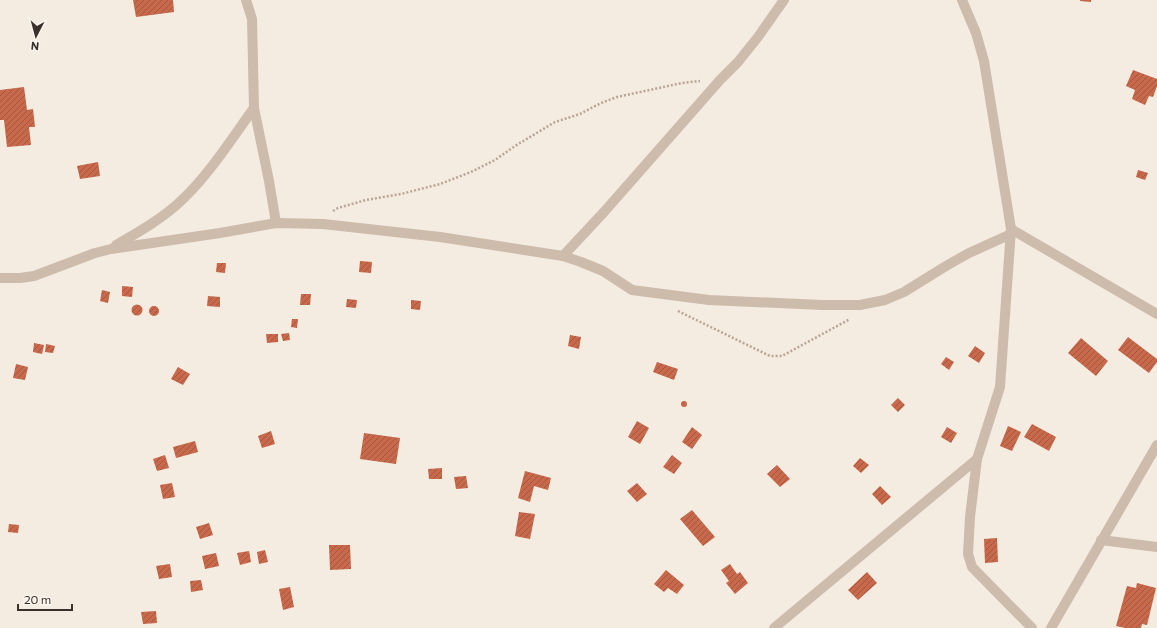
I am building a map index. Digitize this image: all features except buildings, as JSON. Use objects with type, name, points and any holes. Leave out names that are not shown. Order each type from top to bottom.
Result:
[{"type":"street","points":[[246,0],[252,19],[254,108],[276,223]]},
{"type":"street","points":[[563,256],[604,212],[720,80],[738,62],[784,0]]},
{"type":"street","points":[[962,0],[976,34],[984,61],[1011,231],[1000,387],[976,459],[969,524],[968,554],[972,567],[1032,628]]},
{"type":"street","points":[[111,248],[152,224],[184,199],[209,169],[254,108]]},
{"type":"street","points":[[0,278],[34,276],[111,248],[220,233],[276,223],[323,224],[440,237],[563,256],[603,271],[632,290],[709,300],[822,305],[860,305],[885,300],[904,292],[946,266],[1011,231]]},
{"type":"street","points":[[1011,231],[1157,314]]},
{"type":"street","points":[[1051,628],[1157,445]]},
{"type":"street","points":[[774,628],[976,459]]},
{"type":"street","points":[[1101,540],[1157,547]]},
{"type":"path","points":[[323,224],[331,212],[338,208],[366,200],[401,194],[440,184],[471,172],[495,160],[555,122],[580,114],[617,97],[682,83],[720,80]]},
{"type":"path","points":[[674,310],[770,356],[782,356],[850,319]]}]
